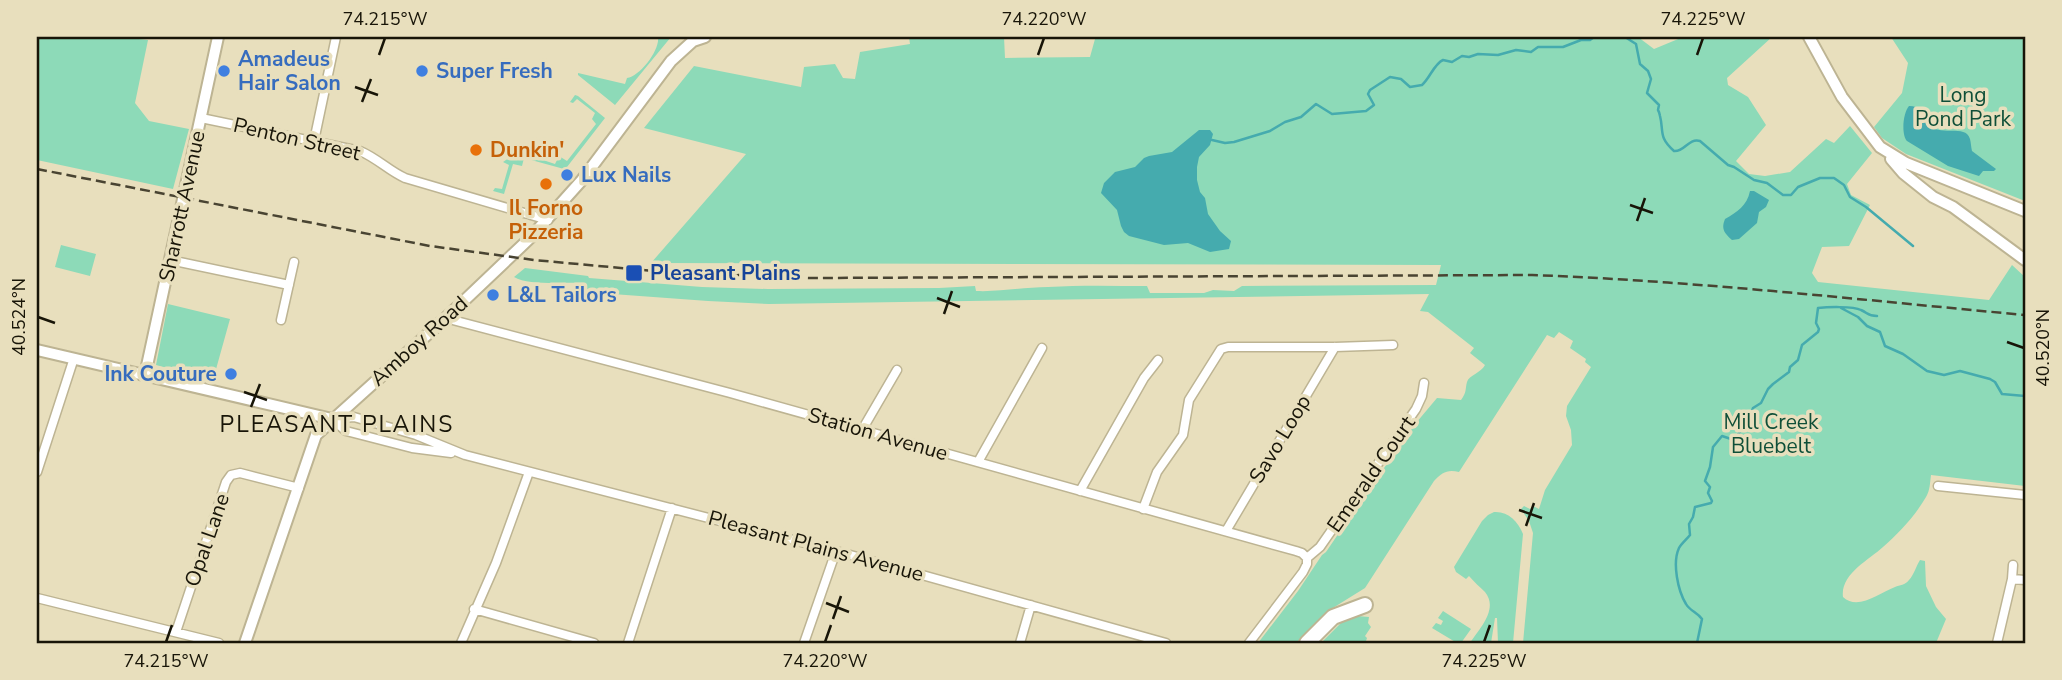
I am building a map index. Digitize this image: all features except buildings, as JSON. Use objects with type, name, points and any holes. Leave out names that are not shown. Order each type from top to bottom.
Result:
[{"type":"highway","points":[[1307,643],[1333,617],[1358,607],[1334,623],[1316,643]]},
{"type":"main road","name":"Sharrott Avenue","points":[[145,375],[218,37]]},
{"type":"main road","name":"Amboy Road","points":[[245,643],[316,435],[446,318],[548,220],[582,180],[671,61],[693,41],[705,37]]},
{"type":"main road","points":[[1809,37],[1842,97],[1903,173],[1933,197],[1948,204],[2025,260]]},
{"type":"main road","points":[[1880,147],[1906,163],[2025,211]]},
{"type":"main road","points":[[1948,204],[1945,196],[1951,181]]},
{"type":"main road","points":[[37,349],[332,419]]},
{"type":"street","points":[[314,141],[336,37]]},
{"type":"street","name":"Penton Street","points":[[201,118],[367,154],[405,178],[548,220]]},
{"type":"street","points":[[170,260],[289,285]]},
{"type":"street","points":[[281,320],[294,262]]},
{"type":"street","name":"Station Avenue","points":[[446,318],[730,393],[1226,531],[1299,552],[1307,558]]},
{"type":"street","points":[[1143,509],[1157,472],[1183,435],[1189,400],[1221,349],[1393,345]]},
{"type":"street","name":"Savo Loop","points":[[1226,531],[1335,347]]},
{"type":"street","points":[[978,462],[1041,348]]},
{"type":"street","points":[[37,472],[74,358]]},
{"type":"street","points":[[1080,491],[1144,378],[1158,360]]},
{"type":"street","points":[[862,430],[897,370]]},
{"type":"street","name":"Emerald Court","points":[[1249,643],[1298,580],[1306,568],[1307,558],[1320,547],[1416,409],[1424,383]]},
{"type":"street","name":"Pleasant Plains Avenue","points":[[332,419],[354,417],[416,435],[465,455],[836,551],[1166,643]]},
{"type":"street","name":"Pleasant Plains Avenue","points":[[332,419],[346,431],[412,448],[465,455]]},
{"type":"street","points":[[461,643],[496,563],[529,472]]},
{"type":"street","name":"Opal Lane","points":[[176,632],[226,482],[231,475],[240,473],[299,488]]},
{"type":"street","points":[[1938,486],[2025,495]]},
{"type":"street","points":[[628,643],[672,508]]},
{"type":"street","points":[[804,643],[836,551]]},
{"type":"street","points":[[1997,643],[2013,565]]},
{"type":"street","points":[[2012,579],[2025,580]]},
{"type":"street","points":[[37,598],[219,643]]},
{"type":"street","points":[[1020,643],[1031,605]]},
{"type":"street","points":[[474,610],[594,643]]},
{"type":"green space","points":[[37,37],[120,37],[148,40],[135,103],[149,121],[189,129],[173,189],[37,160]]},
{"type":"green space","points":[[658,37],[671,37],[615,105],[578,75],[625,84],[627,78],[638,73],[648,62],[656,49]]},
{"type":"green space","name":"Mill Creek Bluebelt","points":[[909,37],[1004,37],[1005,58],[1090,57],[1095,39],[1111,37],[1638,37],[1654,49],[1683,37],[1772,37],[1727,78],[1728,85],[1748,97],[1766,125],[1736,161],[1749,174],[1765,176],[1790,172],[1826,139],[1834,143],[1850,126],[1872,153],[1847,184],[1851,195],[1870,205],[1849,246],[1822,247],[1812,273],[1818,282],[1989,300],[2012,265],[2025,277],[2025,486],[1931,475],[1927,495],[1912,517],[1846,581],[1843,597],[1849,601],[1862,602],[1906,583],[1920,560],[1925,561],[1926,586],[1936,607],[1946,619],[1936,643],[1523,643],[1533,533],[1521,509],[1524,506],[1530,509],[1533,506],[1539,509],[1545,490],[1572,445],[1566,416],[1567,406],[1591,367],[1585,362],[1586,359],[1570,348],[1573,341],[1559,332],[1554,338],[1547,335],[1459,472],[1445,472],[1434,481],[1365,588],[1328,611],[1296,643],[1258,643],[1298,591],[1416,423],[1437,398],[1461,400],[1468,380],[1485,365],[1470,353],[1474,348],[1428,312],[1420,311],[1429,294],[769,304],[585,292],[586,283],[538,283],[514,277],[525,268],[589,278],[702,287],[768,289],[975,286],[976,291],[985,291],[1060,286],[1147,286],[1150,293],[1234,291],[1242,286],[1436,285],[1441,265],[651,263],[746,154],[644,128],[694,66],[801,87],[804,67],[835,64],[843,78],[855,79],[860,52],[910,44]]},
{"type":"green space","name":"Long Pond Park","points":[[1891,37],[2025,37],[2025,201],[1906,154],[1882,138],[1874,127],[1902,93],[1908,63]]},
{"type":"green space","points":[[575,95],[605,118],[567,167],[564,169],[524,158],[522,166],[513,164],[504,194],[493,191],[495,188],[502,189],[509,165],[503,162],[525,147],[525,154],[555,164],[559,156],[567,161],[596,124],[592,119],[595,113],[577,99],[573,103],[570,102]]},
{"type":"green space","points":[[61,245],[96,254],[90,276],[55,267]]},
{"type":"green space","points":[[168,304],[230,319],[213,380],[156,365]]},
{"type":"green space","points":[[1494,512],[1504,513],[1512,518],[1523,534],[1513,643],[1498,643],[1495,618],[1491,643],[1470,643],[1489,612],[1489,598],[1469,576],[1466,579],[1456,572],[1454,567],[1482,521]]},
{"type":"green space","points":[[1443,611],[1471,629],[1461,643],[1432,628],[1436,623],[1441,625],[1443,621],[1438,618]]},
{"type":"green space","points":[[1357,616],[1369,617],[1368,623],[1371,627],[1365,636],[1370,643],[1321,643],[1342,622]]},
{"type":"water","points":[[1909,106],[1923,111],[1927,124],[1933,128],[1967,134],[1972,151],[1996,169],[1983,171],[1979,176],[1948,166],[1907,141],[1903,124]]},
{"type":"water","points":[[1199,130],[1210,130],[1213,134],[1210,145],[1199,157],[1197,180],[1200,192],[1205,198],[1208,214],[1231,241],[1229,249],[1210,252],[1188,243],[1164,245],[1129,236],[1121,226],[1117,210],[1101,193],[1104,183],[1115,172],[1135,167],[1144,158],[1172,152]]},
{"type":"water","points":[[1750,191],[1769,200],[1766,207],[1759,212],[1757,223],[1739,239],[1732,240],[1724,231],[1725,219],[1744,205]]},
{"type":"waterway","points":[[1212,140],[1234,142],[1270,131],[1301,117],[1316,104],[1332,114],[1366,111],[1374,105],[1368,94],[1370,90],[1390,77],[1401,79],[1410,87],[1422,85],[1443,60],[1452,62],[1462,56],[1498,55],[1516,50],[1531,52],[1538,47],[1563,47],[1594,37]]},
{"type":"waterway","points":[[1625,37],[1636,44],[1640,64],[1648,71],[1651,79],[1647,93],[1659,105],[1664,138],[1674,151],[1692,141],[1700,141],[1728,165],[1754,180],[1767,183],[1783,195],[1791,195],[1798,187],[1820,178],[1834,178],[1844,185],[1850,197],[1913,246]]},
{"type":"waterway","points":[[1697,643],[1702,619],[1683,598],[1678,585],[1676,561],[1679,548],[1690,535],[1689,524],[1695,507],[1712,501],[1708,493],[1710,487],[1705,481],[1713,447],[1722,436],[1731,439],[1738,434],[1768,389],[1789,372],[1790,367],[1798,360],[1802,345],[1818,332],[1818,308],[1852,308],[1877,316]]},
{"type":"waterway","points":[[1841,308],[1880,332],[1885,346],[1903,354],[1927,371],[1944,375],[1960,371],[1990,379],[2002,394],[2025,396]]},
{"type":"railway","points":[[37,169],[430,246],[534,260],[664,272],[809,278],[1532,275],[1717,286],[2025,315]]},
{"type":"place","name":"Amadeus Hair Salon","points":[[224,71]]},
{"type":"place","name":"Super Fresh","points":[[422,71]]},
{"type":"place","name":"Dunkin'","points":[[476,150]]},
{"type":"place","name":"Lux Nails","points":[[567,175]]},
{"type":"place","name":"Il Forno Pizzeria","points":[[546,184]]},
{"type":"place","name":"Pleasant Plains","points":[[634,273]]},
{"type":"place","name":"L&L Tailors","points":[[493,295]]},
{"type":"place","name":"Ink Couture","points":[[231,374]]},
{"type":"district","name":"PLEASANT PLAINS","points":[[337,424]]}]
